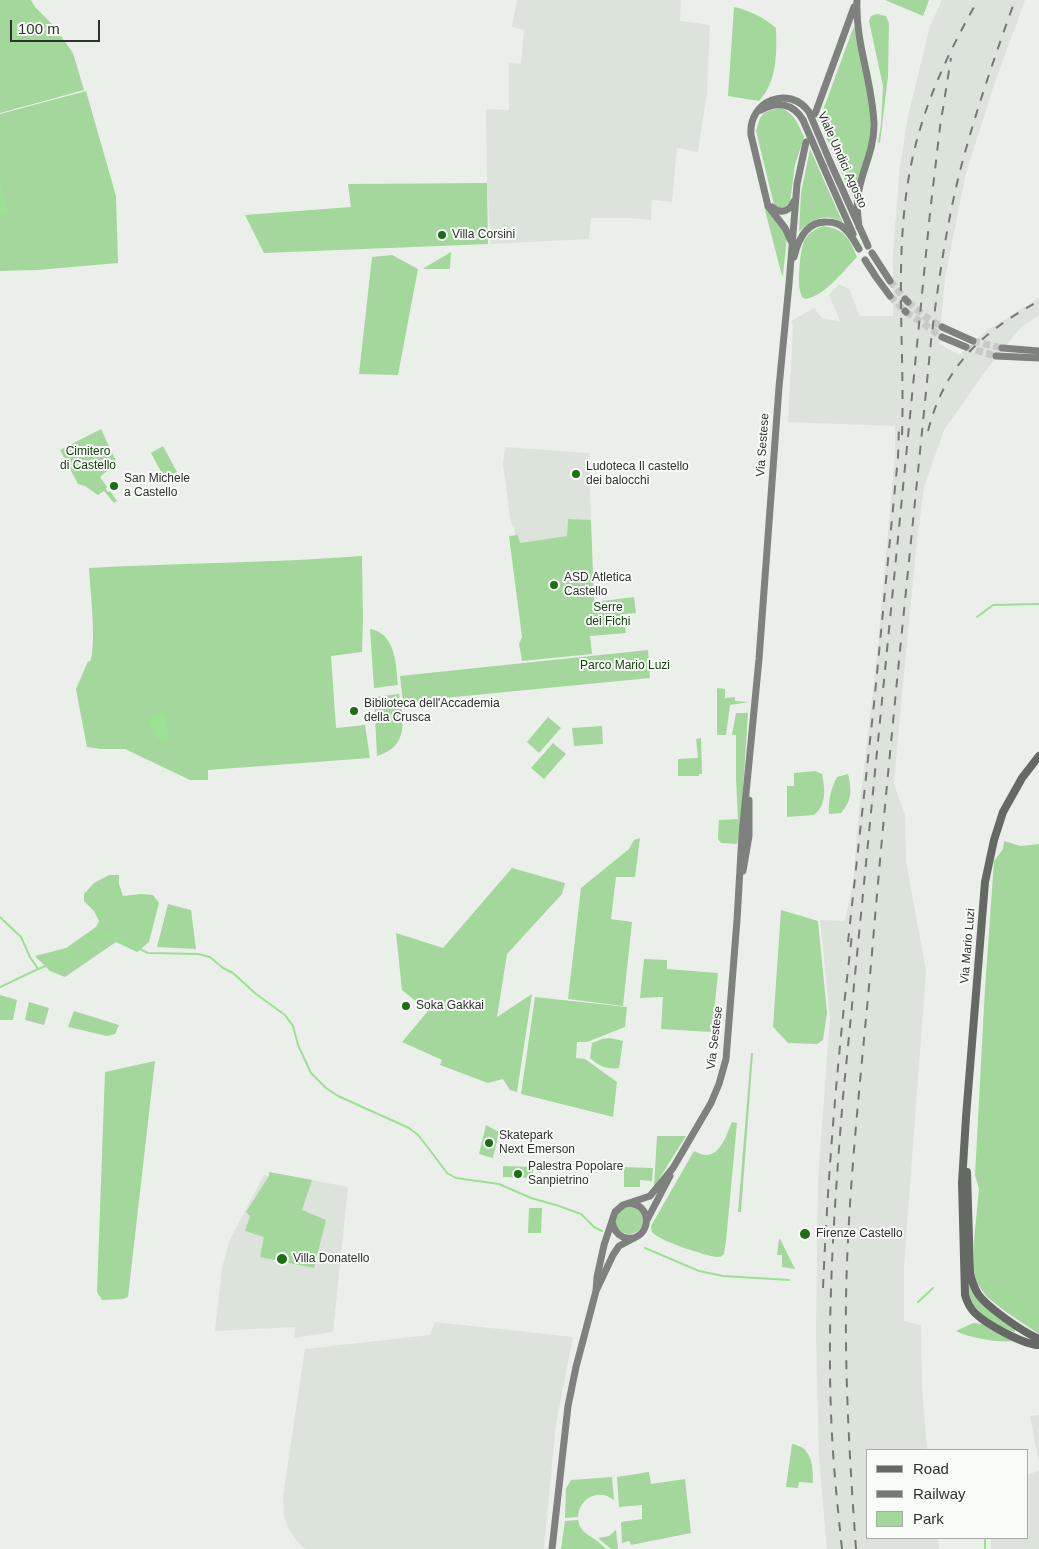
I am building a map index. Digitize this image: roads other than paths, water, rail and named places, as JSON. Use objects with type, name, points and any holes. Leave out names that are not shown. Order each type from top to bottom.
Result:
[{"type":"main road","points":[[812,113],[857,0]]},
{"type":"main road","points":[[857,0],[856,19],[874,108],[872,150],[858,196],[857,212],[859,227]]},
{"type":"main road","name":"Viale Undici Agosto","points":[[756,113],[767,102],[784,98],[792,99],[802,104],[812,113],[827,165],[862,254]]},
{"type":"main road","name":"Viale Undici Agosto","points":[[756,113],[768,106],[784,104],[794,109],[803,120],[870,250],[890,281]]},
{"type":"main road","points":[[756,113],[751,123],[751,135],[768,206],[785,228],[792,245]]},
{"type":"main road","name":"Via Sestese","points":[[647,1220],[673,1168],[711,1103],[724,1068],[727,1050],[742,835],[759,659],[779,387],[796,192],[798,174],[806,142]]},
{"type":"main road","points":[[766,196],[774,209],[782,212],[791,207],[796,192]]},
{"type":"main road","name":"Viale Undici Agosto","points":[[790,275],[799,241],[805,232],[815,224],[830,222],[841,226],[850,234],[890,296]]},
{"type":"main road","points":[[942,327],[973,341]]},
{"type":"main road","points":[[942,337],[966,348]]},
{"type":"main road","points":[[1002,348],[1039,351]]},
{"type":"main road","points":[[996,356],[1037,359]]},
{"type":"main road","name":"Via Mario Luzi","points":[[1039,756],[1022,778],[1003,812],[984,882],[962,1193],[965,1296],[967,1301],[975,1313],[985,1321],[1030,1345],[1039,1346]]},
{"type":"main road","name":"Via Mario Luzi","points":[[965,1150],[972,1282],[984,1301],[1022,1330],[1039,1339]]},
{"type":"main road","name":"Via Sestese","points":[[629,1204],[650,1196],[673,1168]]},
{"type":"main road","points":[[552,1549],[569,1395],[593,1305],[598,1271],[613,1215],[618,1208],[634,1204],[645,1213],[647,1220],[644,1230],[616,1250],[596,1291]]},
{"type":"main road","points":[[612,1220],[614,1229],[620,1235],[628,1238],[636,1237]]},
{"type":"waterway","points":[[977,617],[993,605],[1039,604]]},
{"type":"waterway","points":[[0,917],[21,937],[38,969]]},
{"type":"waterway","points":[[0,987],[59,961],[110,934],[148,953],[198,954],[210,957],[285,1015],[293,1026],[298,1045],[311,1073],[326,1088],[338,1096],[409,1128],[418,1135],[447,1173],[456,1178],[499,1184],[531,1198],[581,1214],[594,1227],[602,1231]]},
{"type":"waterway","points":[[645,1248],[699,1271],[723,1276],[789,1280]]},
{"type":"waterway","points":[[981,1279],[1039,1323]]},
{"type":"waterway","points":[[918,1302],[933,1288]]},
{"type":"waterway","points":[[985,1539],[985,1549]]},
{"type":"tunnel","points":[[890,281],[905,299]]},
{"type":"tunnel","points":[[890,296],[905,311]]},
{"type":"tunnel","points":[[908,302],[927,318],[942,327]]},
{"type":"tunnel","points":[[906,312],[942,337]]},
{"type":"tunnel","points":[[973,341],[1002,348]]},
{"type":"tunnel","points":[[966,347],[996,356]]},
{"type":"railway","points":[[902,435],[901,273],[902,241],[909,176],[927,107],[955,42],[978,0]]},
{"type":"railway","points":[[856,1549],[846,1362],[849,1213],[886,800],[931,341],[943,256],[960,171],[979,106],[1015,0]]},
{"type":"railway","points":[[842,1549],[836,1492],[830,1393],[830,1308],[843,1097],[930,213],[940,127],[951,58]]},
{"type":"railway","points":[[928,431],[944,387],[968,353],[1000,326],[1039,301]]},
{"type":"railway","points":[[848,942],[874,704],[898,457],[899,427]]},
{"type":"railway","points":[[823,1288],[834,1111],[852,935]]},
{"type":"place","name":"Villa Corsini","points":[[442,235]]},
{"type":"place","name":"Ludoteca Il castello dei balocchi","points":[[576,474]]},
{"type":"place","name":"San Michele a Castello","points":[[114,486]]},
{"type":"place","name":"ASD Atletica Castello","points":[[554,585]]},
{"type":"place","name":"Biblioteca dell'Accademia della Crusca","points":[[354,711]]},
{"type":"place","name":"Soka Gakkai","points":[[406,1006]]},
{"type":"place","name":"Skatepark Next Emerson","points":[[489,1143]]},
{"type":"place","name":"Palestra Popolare Sanpietrino","points":[[518,1174]]},
{"type":"place","name":"Firenze Castello","points":[[805,1234]]},
{"type":"place","name":"Villa Donatello","points":[[282,1259]]},
{"type":"park label","name":"Cimitero di Castello","points":[[88,459]]},
{"type":"park label","name":"Serre dei Fichi","points":[[608,615]]},
{"type":"park label","name":"Parco Mario Luzi","points":[[625,666]]}]
